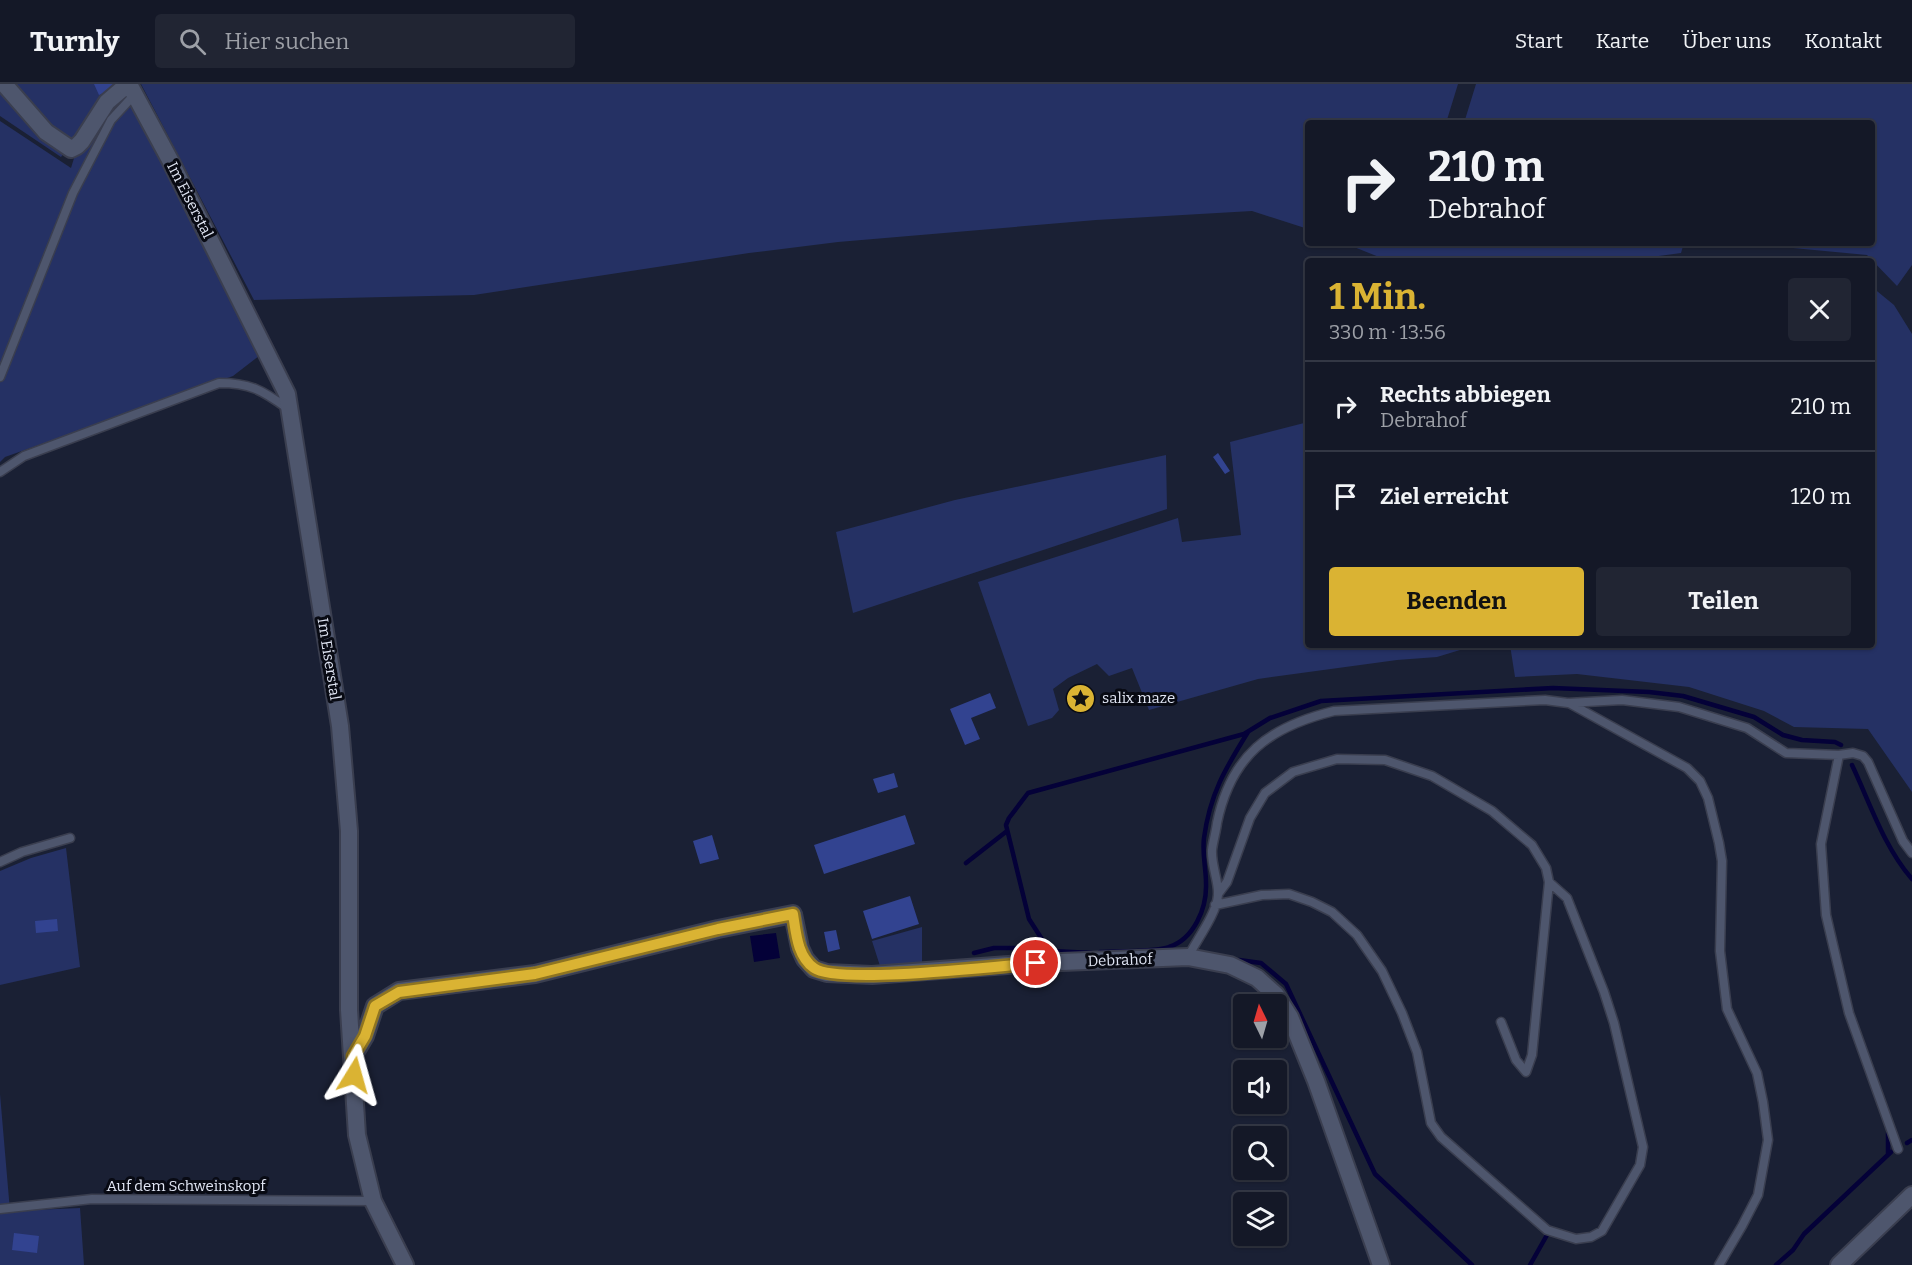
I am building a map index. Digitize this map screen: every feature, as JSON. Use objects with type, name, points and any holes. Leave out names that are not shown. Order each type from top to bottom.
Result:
[{"type":"street","points":[[4,84],[46,132],[71,149],[82,141],[107,102],[131,87]]},
{"type":"street","name":"Im Eiserstal","points":[[131,87],[287,394],[340,726],[349,831],[349,1010],[357,1135],[373,1201],[405,1265]]},
{"type":"street","name":"Debrahof","points":[[353,1056],[365,1036],[375,1006],[399,992],[535,974],[718,929],[793,914],[800,948],[805,959],[814,969],[827,973],[872,975],[1036,963],[1188,957],[1230,965],[1257,978],[1276,995],[1290,1017],[1316,1081],[1381,1265]]},
{"type":"street","points":[[1839,1265],[1912,1195]]},
{"type":"lane","points":[[0,377],[73,193],[131,87]]},
{"type":"lane","points":[[0,472],[24,456],[219,383],[250,385],[290,410]]},
{"type":"lane","points":[[1218,894],[1212,850],[1222,798],[1231,780],[1248,754],[1272,735],[1310,717],[1334,711],[1545,700],[1568,703],[1622,700],[1679,707],[1747,728],[1785,753],[1839,755],[1853,753],[1863,756],[1868,762],[1903,841],[1912,853]]},
{"type":"lane","points":[[1568,703],[1687,768],[1700,781],[1708,798],[1722,861],[1720,951],[1727,1010],[1757,1073],[1764,1102],[1768,1140],[1758,1195],[1719,1265]]},
{"type":"lane","points":[[1839,755],[1821,844],[1827,915],[1849,1013],[1898,1149]]},
{"type":"lane","points":[[1188,957],[1215,905],[1218,894],[1227,882],[1250,818],[1265,793],[1293,772],[1337,759],[1385,760],[1432,776],[1491,811],[1532,846],[1546,868],[1550,882],[1532,1055],[1526,1072],[1516,1060],[1501,1022]]},
{"type":"lane","points":[[0,862],[22,852],[70,838]]},
{"type":"lane","points":[[1903,841],[1912,844]]},
{"type":"lane","points":[[1215,905],[1262,895],[1289,894],[1332,912],[1357,935],[1382,971],[1401,1013],[1417,1052],[1431,1122],[1441,1137],[1547,1230],[1576,1239],[1591,1237],[1602,1231],[1640,1165],[1642,1147],[1614,1023],[1604,992],[1567,898],[1550,882]]},
{"type":"lane","name":"Auf dem Schweinskopf","points":[[0,1209],[92,1199],[373,1201]]},
{"type":"shaded area","points":[[0,84],[119,84],[104,98],[61,157],[0,116]]},
{"type":"shaded area","points":[[141,84],[1458,84],[1447,120],[1305,120],[1305,228],[1252,211],[1096,220],[838,242],[749,253],[474,295],[254,300]]},
{"type":"shaded area","points":[[1476,84],[1912,84],[1912,265],[1897,286],[1875,263],[1875,258],[1867,255],[1793,248],[1794,246],[1875,246],[1875,120],[1730,118],[1729,120],[1465,120]]},
{"type":"shaded area","points":[[128,95],[259,356],[233,376],[5,457],[0,462],[0,121],[71,168],[75,155]]},
{"type":"shaded area","points":[[1352,246],[1683,246],[1681,253],[1644,258],[1382,258]]},
{"type":"shaded area","points":[[1875,289],[1894,305],[1912,334],[1912,792],[1868,729],[1794,727],[1764,711],[1689,687],[1577,674],[1515,677],[1510,648],[1875,648]]},
{"type":"shaded area","points":[[1305,423],[1305,648],[1462,648],[1437,657],[1397,660],[1258,679],[1149,710],[1132,668],[1109,676],[1097,664],[1068,678],[1053,689],[1059,710],[1052,718],[1028,726],[978,582],[1178,518],[1182,542],[1241,535],[1230,442]]},
{"type":"shaded area","points":[[1166,455],[1167,509],[853,613],[836,532],[955,500]]},
{"type":"shaded area","points":[[66,848],[80,967],[0,985],[0,871],[31,858]]},
{"type":"shaded area","points":[[922,927],[922,964],[880,966],[872,941]]},
{"type":"shaded area","points":[[776,933],[780,958],[754,962],[750,936]]},
{"type":"shaded area","points":[[0,1094],[10,1211],[80,1208],[84,1265],[0,1265]]},
{"type":"building","points":[[94,84],[113,84],[115,87],[99,95]]},
{"type":"building","points":[[1218,453],[1230,471],[1225,474],[1213,457]]},
{"type":"building","points":[[990,693],[996,708],[971,718],[980,739],[965,745],[950,709]]},
{"type":"building","points":[[894,773],[898,787],[878,793],[873,779]]},
{"type":"building","points":[[905,815],[915,844],[824,874],[814,845]]},
{"type":"building","points":[[712,835],[719,859],[700,864],[693,841]]},
{"type":"building","points":[[910,896],[919,924],[872,939],[863,911]]},
{"type":"building","points":[[57,919],[58,931],[36,933],[35,921]]},
{"type":"building","points":[[836,930],[840,949],[828,952],[824,932]]},
{"type":"building","points":[[14,1233],[39,1236],[37,1253],[12,1250]]},
{"type":"waterway","points":[[1047,947],[1029,919],[1006,825],[1028,793],[1244,734],[1270,718],[1321,701],[1553,688],[1649,692],[1683,696],[1754,717],[1783,735],[1802,740],[1835,742],[1841,745]]},
{"type":"waterway","points":[[1100,952],[1163,949],[1178,943],[1192,930],[1201,912],[1206,893],[1204,844],[1210,808],[1226,770],[1248,732]]},
{"type":"waterway","points":[[1852,765],[1885,839],[1912,879]]},
{"type":"waterway","points":[[966,863],[1007,831]]},
{"type":"waterway","points":[[1034,947],[1047,947],[1052,951],[1092,953]]},
{"type":"waterway","points":[[974,953],[994,948],[1015,948]]},
{"type":"waterway","points":[[1239,960],[1261,963],[1286,984],[1375,1174],[1472,1265]]},
{"type":"waterway","points":[[1888,1133],[1888,1154]]},
{"type":"waterway","points":[[1907,1143],[1912,1140]]},
{"type":"waterway","points":[[1776,1265],[1793,1250],[1804,1234],[1891,1152]]},
{"type":"waterway","points":[[1530,1265],[1547,1235]]},
{"type":"place","name":"salix maze","points":[[1081,698]]},
{"type":"route","points":[[354,1075],[353,1056],[365,1036],[375,1006],[399,992],[535,974],[718,929],[793,914],[800,948],[805,959],[814,969],[827,973],[872,975],[1036,963]]}]
